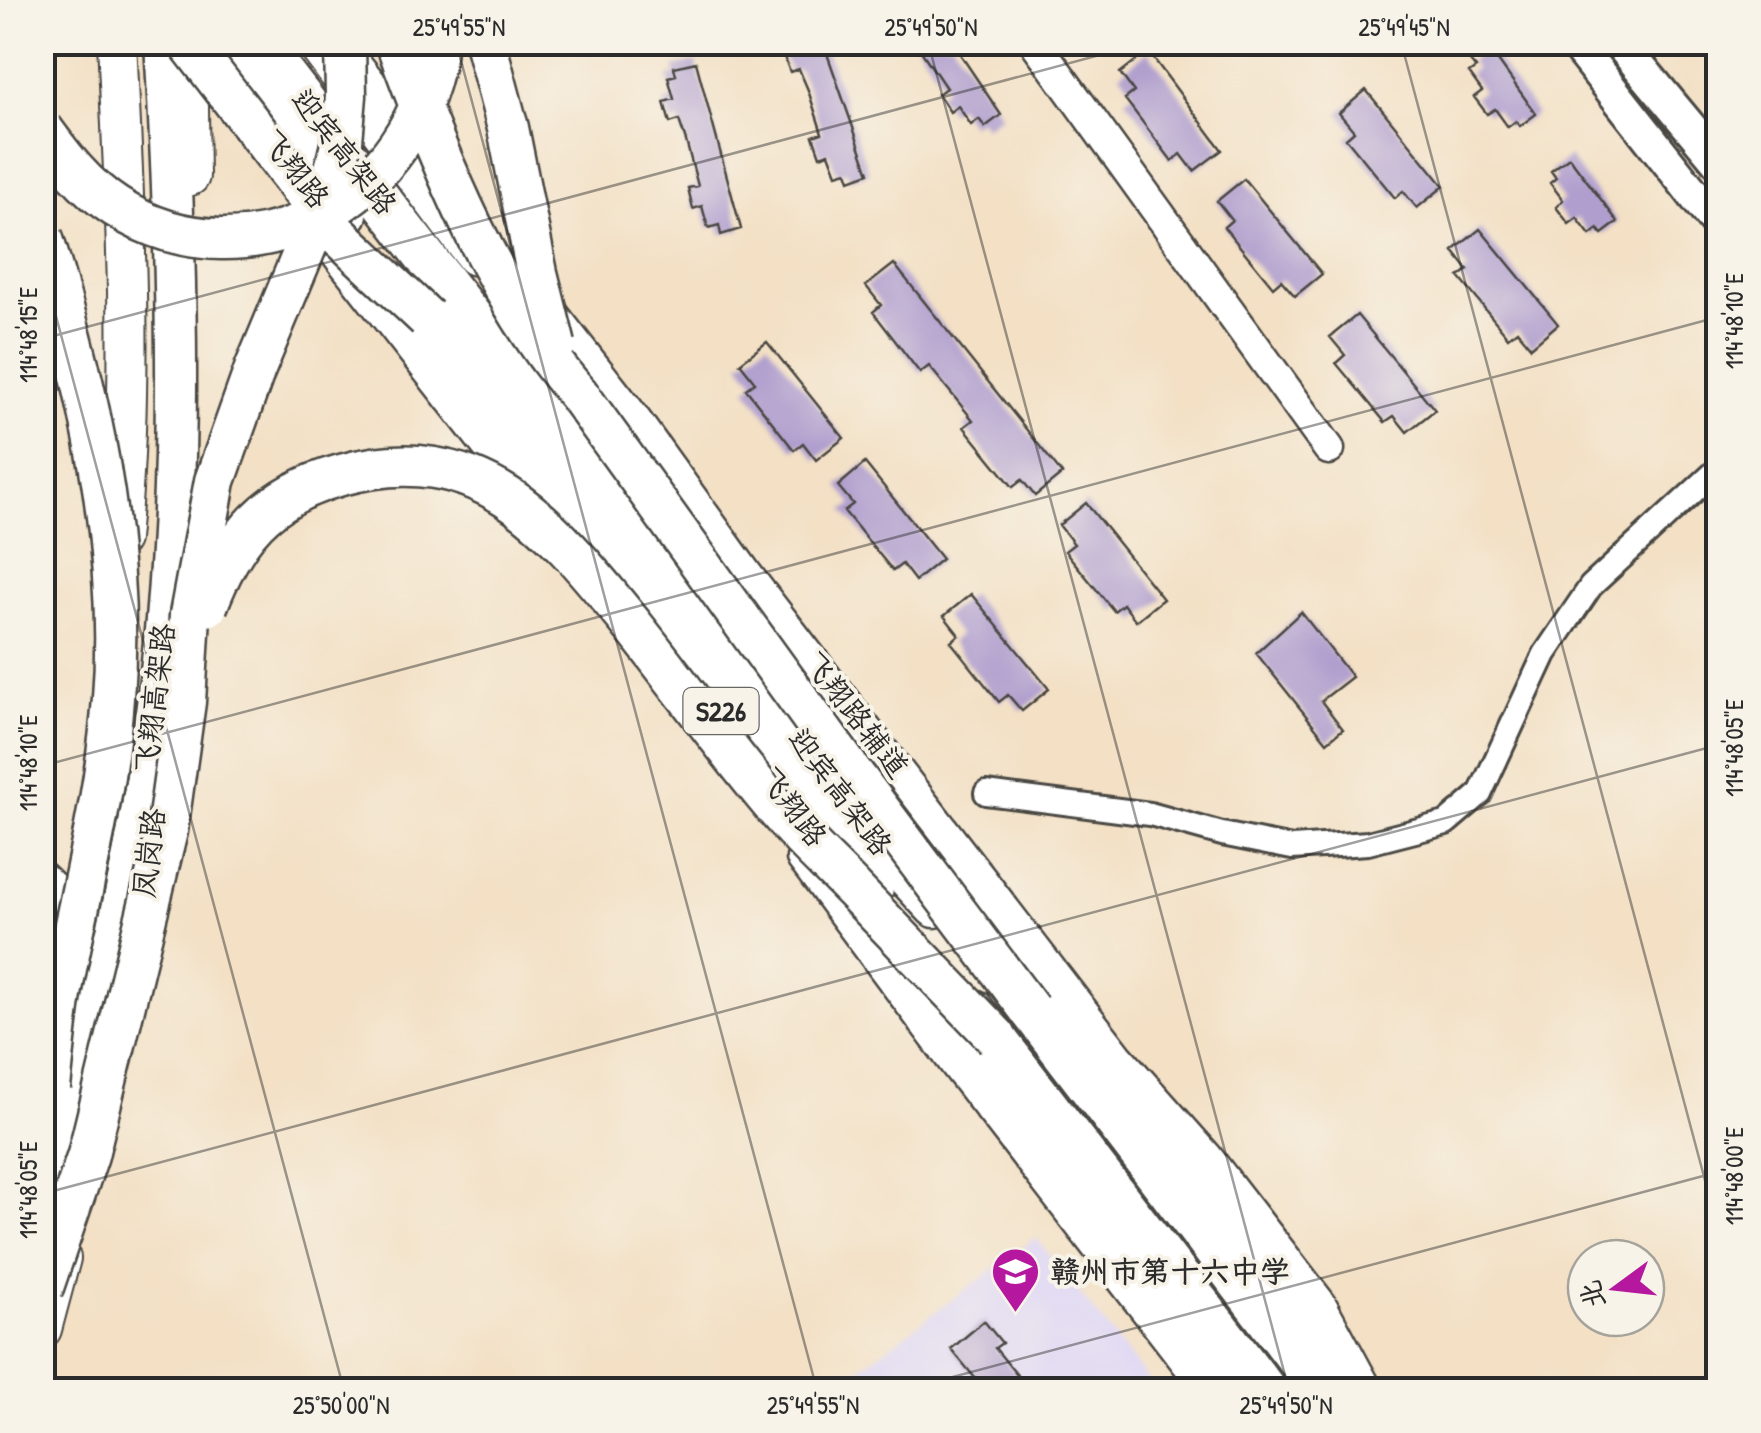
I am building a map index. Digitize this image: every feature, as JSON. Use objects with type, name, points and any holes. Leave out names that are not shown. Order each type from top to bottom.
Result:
[{"type":"highway","points":[[140,42],[160,177]]},
{"type":"highway","name":"迎宾高架路","points":[[259,42],[896,865],[1030,1010],[1322,1390]]},
{"type":"highway","points":[[185,702],[190,614],[215,481],[255,369],[330,190],[342,141],[346,96],[342,42]]},
{"type":"highway","points":[[396,42],[433,142],[480,238],[550,362],[578,394],[849,769],[1030,1010]]},
{"type":"highway","points":[[42,129],[85,182],[116,207],[182,233],[269,233],[304,223],[335,206],[359,190],[393,155],[421,108],[434,70],[437,42]]},
{"type":"highway","points":[[485,42],[508,128],[550,332],[578,394]]},
{"type":"highway","points":[[160,177],[187,46]]},
{"type":"highway","name":"迎宾高架路","points":[[187,46],[332,230],[427,318],[805,806],[996,1037],[1266,1390]]},
{"type":"highway","name":"飞翔高架路","points":[[46,1103],[97,920],[129,730],[140,634],[160,177]]},
{"type":"highway","name":"飞翔高架路","points":[[42,1208],[84,1065],[122,908],[154,727],[176,449],[178,364],[160,177]]},
{"type":"highway","points":[[42,236],[68,322],[91,425],[105,510],[114,631],[111,724],[94,838],[61,992],[46,1103]]},
{"type":"highway","points":[[42,1290],[88,1155],[126,1002],[167,831],[185,702],[202,620],[216,582],[240,538],[276,505],[304,488],[363,468],[434,468],[472,478],[533,513],[579,558],[785,819],[996,1037]]},
{"type":"highway","points":[[1205,1234],[1334,1390]]},
{"type":"highway","points":[[1170,1265],[1254,1390]]},
{"type":"main road","points":[[42,991],[54,889],[96,772],[126,464],[128,267],[117,42]]},
{"type":"main road","name":"S226","points":[[315,42],[731,599],[1111,1076],[1350,1390]]},
{"type":"main road","points":[[1574,42],[1718,225]]},
{"type":"main road","points":[[1619,42],[1718,161]]},
{"type":"main road","name":"凤岗路","points":[[42,1329],[131,987],[173,662],[189,468],[192,280],[187,46]]},
{"type":"main road","name":"飞翔路","points":[[187,46],[673,645],[973,1051],[1233,1390]]},
{"type":"street","name":"飞翔路辅道","points":[[342,42],[629,410],[748,576],[1118,1057],[1207,1157],[1320,1303],[1367,1390]]},
{"type":"street","points":[[1035,42],[1329,448]]},
{"type":"street","points":[[187,46],[656,662],[945,1050],[1208,1390]]},
{"type":"street","points":[[986,793],[1150,814],[1292,848],[1368,842],[1446,822],[1480,794],[1545,654],[1591,586],[1718,469]]},
{"type":"shaded area","name":"赣州市第十六中学","points":[[1036,1238],[1156,1390],[830,1390]]},
{"type":"building","points":[[790,42],[823,42],[869,173],[850,180],[847,171],[837,174],[829,153],[820,156],[813,136],[822,133],[808,90],[799,69],[790,72],[782,52],[792,48]]},
{"type":"building","points":[[915,42],[952,42],[1001,115],[985,127],[979,119],[971,125],[958,106],[950,112],[938,94],[946,88]]},
{"type":"building","points":[[1489,48],[1536,114],[1520,126],[1516,121],[1508,127],[1495,109],[1487,114],[1474,97],[1482,91],[1469,73],[1476,68],[1470,61]]},
{"type":"building","points":[[1148,51],[1222,150],[1194,171],[1181,154],[1172,161],[1125,99],[1134,92],[1120,73]]},
{"type":"building","points":[[696,62],[741,229],[721,235],[719,225],[708,228],[702,206],[693,209],[688,188],[698,186],[686,141],[679,120],[670,123],[664,102],[674,99],[668,77],[676,75],[674,67]]},
{"type":"building","points":[[1366,90],[1444,186],[1417,208],[1403,191],[1395,198],[1346,138],[1354,131],[1339,113]]},
{"type":"building","points":[[1569,157],[1618,222],[1602,234],[1598,229],[1590,235],[1577,218],[1569,224],[1556,207],[1563,200],[1550,183],[1556,178],[1551,171]]},
{"type":"building","points":[[1244,179],[1322,274],[1295,296],[1281,280],[1273,287],[1224,227],[1232,220],[1217,201]]},
{"type":"building","points":[[1480,229],[1558,324],[1531,347],[1517,330],[1508,337],[1459,277],[1468,270],[1453,251]]},
{"type":"building","points":[[894,264],[1062,474],[1035,496],[1022,480],[1013,487],[964,427],[973,420],[929,366],[920,373],[873,312],[881,305],[866,286]]},
{"type":"building","points":[[1357,315],[1435,410],[1407,432],[1394,416],[1385,422],[1336,363],[1345,355],[1330,337]]},
{"type":"building","points":[[767,342],[844,438],[816,460],[803,443],[794,450],[746,389],[755,382],[740,363]]},
{"type":"building","points":[[865,463],[942,559],[915,581],[902,564],[893,571],[844,511],[853,504],[838,486]]},
{"type":"building","points":[[1086,503],[1163,599],[1136,621],[1123,604],[1114,611],[1065,551],[1074,544],[1059,525]]},
{"type":"building","points":[[971,594],[1049,689],[1022,711],[1008,695],[999,702],[951,642],[959,635],[944,616]]},
{"type":"building","points":[[1301,612],[1352,677],[1321,701],[1343,729],[1327,742],[1256,653]]},
{"type":"building","points":[[984,1321],[1002,1343],[995,1348],[1029,1390],[985,1390],[951,1349]]},
{"type":"place","name":"赣州市第十六中学","points":[[1015,1314]]}]
